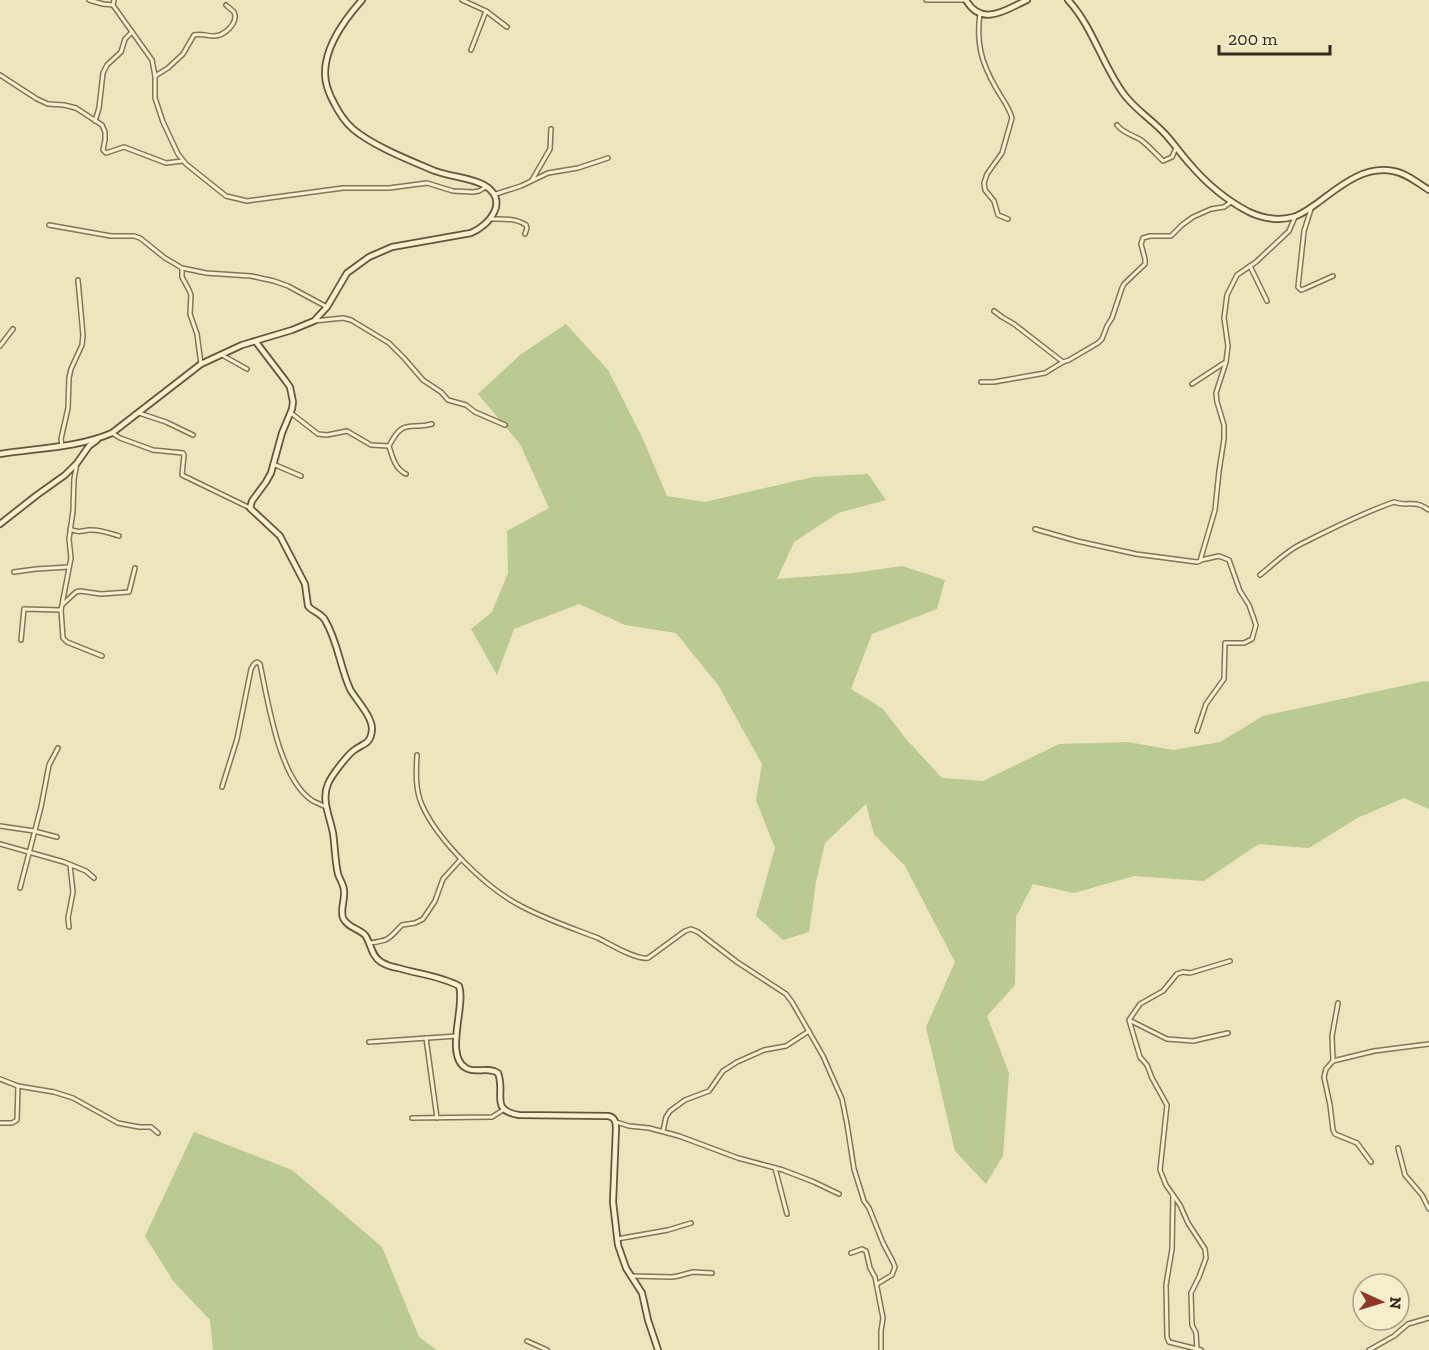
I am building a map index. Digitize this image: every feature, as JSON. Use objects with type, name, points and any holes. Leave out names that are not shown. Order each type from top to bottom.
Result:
[{"type":"main road","points":[[0,454],[97,440],[112,434],[201,364],[220,354],[314,321],[327,307],[347,273],[362,261],[378,252],[392,248],[471,233],[491,219],[496,202],[492,192],[486,187],[438,172],[364,138],[352,129],[337,108],[328,90],[325,70],[328,53],[354,9],[362,0]]},
{"type":"main road","points":[[966,0],[980,13],[993,15],[1027,0]]},
{"type":"main road","points":[[1068,0],[1078,11],[1121,90],[1131,103],[1166,135],[1190,165],[1209,183],[1221,194],[1251,213],[1275,219],[1295,217],[1357,176],[1379,170],[1396,171],[1429,190]]},
{"type":"main road","points":[[256,342],[290,387],[293,402],[266,482],[252,501],[250,508],[275,530],[285,544],[305,584],[308,606],[325,620],[336,641],[344,676],[371,722],[371,733],[367,743],[351,752],[328,783],[325,798],[333,836],[335,861],[344,892],[342,916],[348,926],[365,935],[375,958],[380,962],[459,986],[462,998],[457,1036],[460,1064],[470,1070],[488,1069],[498,1073],[503,1110],[519,1115],[611,1116],[616,1122],[613,1202],[617,1239],[621,1257],[642,1293],[658,1350]]},
{"type":"main road","points":[[0,524],[65,475],[89,446],[97,440]]},
{"type":"street","points":[[89,0],[113,2],[152,60],[155,76],[154,93],[163,122],[178,154],[183,161],[226,196],[248,201],[343,188],[388,188],[427,183],[453,191],[473,192],[486,187]]},
{"type":"street","points":[[462,0],[486,11],[507,27]]},
{"type":"street","points":[[926,0],[966,0]]},
{"type":"street","points":[[155,76],[183,54],[194,35],[200,33],[217,36],[232,26],[235,13],[226,5]]},
{"type":"street","points":[[471,50],[486,11]]},
{"type":"street","points":[[980,13],[980,53],[1012,117],[1002,153],[987,174],[984,190],[994,201],[998,215],[1008,219]]},
{"type":"street","points":[[95,121],[99,108],[103,73],[107,65],[121,52],[125,39],[132,32]]},
{"type":"street","points":[[0,75],[37,99],[48,104],[76,108],[104,127],[103,150],[106,153],[124,147],[166,163],[183,161]]},
{"type":"street","points":[[1117,125],[1145,143],[1162,160],[1172,157],[1176,148]]},
{"type":"street","points":[[531,181],[550,149],[551,129]]},
{"type":"street","points":[[492,192],[496,194],[521,186],[548,173],[578,168],[608,158]]},
{"type":"street","points":[[981,382],[1045,374],[1098,343],[1114,313],[1122,288],[1128,279],[1145,264],[1141,244],[1143,238],[1171,236],[1193,217],[1224,207],[1232,201]]},
{"type":"street","points":[[1311,207],[1304,231],[1298,287],[1304,290],[1333,276]]},
{"type":"street","points":[[1201,560],[1215,510],[1224,431],[1216,393],[1226,362],[1228,346],[1224,310],[1227,295],[1237,275],[1288,231],[1295,217]]},
{"type":"street","points":[[491,219],[523,222],[527,226],[525,234]]},
{"type":"street","points":[[49,225],[111,236],[134,236],[182,268],[274,281],[327,307]]},
{"type":"street","points":[[1250,266],[1267,301]]},
{"type":"street","points":[[182,268],[182,277],[190,295],[190,314],[197,334],[201,364]]},
{"type":"street","points":[[62,446],[61,439],[68,408],[70,369],[82,345],[83,335],[78,280]]},
{"type":"street","points":[[994,312],[1014,324],[1063,362]]},
{"type":"street","points":[[314,321],[343,318],[351,320],[389,343],[423,380],[441,392],[448,400],[466,405],[475,412],[505,425]]},
{"type":"street","points":[[0,346],[14,329]]},
{"type":"street","points":[[220,354],[247,369]]},
{"type":"street","points":[[1192,384],[1226,362]]},
{"type":"street","points":[[139,412],[193,435]]},
{"type":"street","points":[[291,413],[318,434],[327,435],[347,431],[371,445],[389,446]]},
{"type":"street","points":[[406,474],[398,469],[389,446],[394,435],[410,425],[432,424]]},
{"type":"street","points":[[112,434],[153,450],[183,453],[182,475],[250,508]]},
{"type":"street","points":[[77,463],[69,539],[71,558],[62,610],[62,627],[64,640],[102,656]]},
{"type":"street","points":[[273,464],[301,476]]},
{"type":"street","points":[[1260,575],[1301,544],[1379,507],[1394,502],[1405,505],[1419,504],[1429,510]]},
{"type":"street","points":[[70,529],[118,536]]},
{"type":"street","points":[[1035,529],[1136,554],[1197,562],[1219,556],[1229,560],[1256,625],[1252,639],[1225,643],[1224,679],[1206,704],[1197,730]]},
{"type":"street","points":[[14,572],[36,568],[69,567]]},
{"type":"street","points":[[63,603],[80,591],[101,594],[129,592],[135,568]]},
{"type":"street","points":[[21,640],[24,609],[62,610]]},
{"type":"street","points":[[222,787],[237,739],[251,669],[256,662],[260,664],[285,765],[304,793],[313,801],[326,807]]},
{"type":"street","points":[[20,888],[41,807],[49,765],[58,748]]},
{"type":"street","points":[[417,755],[416,780],[421,804],[430,820],[461,859],[486,882],[519,905],[642,959],[648,958],[691,929],[786,994],[823,1056],[842,1099],[854,1169],[864,1201],[870,1208],[895,1267],[892,1275],[877,1284]]},
{"type":"street","points":[[0,826],[57,837]]},
{"type":"street","points":[[0,844],[70,865],[88,872],[94,878]]},
{"type":"street","points":[[369,943],[391,938],[402,925],[423,919],[435,902],[443,879],[461,859]]},
{"type":"street","points":[[69,927],[68,918],[73,892],[70,865]]},
{"type":"street","points":[[1129,1020],[1140,1004],[1163,992],[1177,974],[1190,973],[1230,961]]},
{"type":"street","points":[[1333,1061],[1332,1036],[1338,1003]]},
{"type":"street","points":[[1129,1020],[1167,1039],[1193,1041],[1228,1034]]},
{"type":"street","points":[[1129,1020],[1140,1057],[1147,1065],[1167,1105],[1160,1170],[1166,1185],[1173,1195],[1204,1249],[1206,1258],[1191,1293],[1192,1325],[1199,1350],[1169,1342],[1167,1337],[1166,1285],[1172,1249],[1173,1195]]},
{"type":"street","points":[[663,1131],[666,1117],[670,1112],[685,1101],[709,1091],[723,1071],[764,1050],[786,1046],[809,1031]]},
{"type":"street","points":[[369,1042],[457,1036]]},
{"type":"street","points":[[426,1038],[437,1118]]},
{"type":"street","points":[[1371,1162],[1357,1143],[1335,1134],[1333,1130],[1324,1077],[1326,1069],[1333,1061],[1374,1051],[1429,1044]]},
{"type":"street","points":[[0,1079],[18,1086],[54,1092],[73,1098],[118,1123],[151,1127],[158,1133]]},
{"type":"street","points":[[0,1124],[17,1120],[18,1086]]},
{"type":"street","points":[[412,1118],[492,1117],[503,1110]]},
{"type":"street","points":[[616,1122],[663,1131],[738,1158],[776,1168],[839,1194]]},
{"type":"street","points":[[1398,1148],[1405,1174],[1422,1195],[1429,1209]]},
{"type":"street","points":[[776,1168],[787,1214]]},
{"type":"street","points":[[617,1239],[668,1230],[692,1223]]},
{"type":"street","points":[[851,1253],[862,1249],[866,1251],[875,1277],[883,1322],[881,1350]]},
{"type":"street","points":[[631,1276],[672,1277],[693,1272],[712,1272]]},
{"type":"street","points":[[1369,1350],[1394,1336],[1408,1324],[1428,1317]]},
{"type":"street","points":[[527,1341],[547,1350]]},
{"type":"green space","points":[[566,324],[608,370],[642,437],[667,496],[705,502],[813,477],[868,474],[886,500],[838,513],[794,542],[777,579],[854,573],[902,566],[945,580],[937,609],[872,634],[851,689],[883,709],[906,739],[942,778],[983,781],[1059,744],[1128,742],[1173,750],[1220,742],[1263,716],[1425,681],[1429,682],[1429,809],[1404,798],[1357,818],[1309,848],[1259,844],[1204,881],[1134,876],[1074,893],[1033,884],[1016,917],[1015,985],[987,1016],[1009,1073],[1003,1156],[986,1184],[955,1151],[926,1027],[955,962],[905,866],[874,834],[866,804],[825,843],[816,882],[809,932],[783,940],[756,916],[775,848],[756,800],[762,764],[718,685],[676,633],[625,625],[579,604],[514,629],[497,675],[471,629],[492,612],[508,573],[507,531],[549,508],[520,444],[478,394],[520,355]]},
{"type":"green space","points":[[194,1132],[292,1170],[382,1247],[419,1337],[437,1350],[213,1350],[210,1320],[173,1281],[145,1236]]}]
